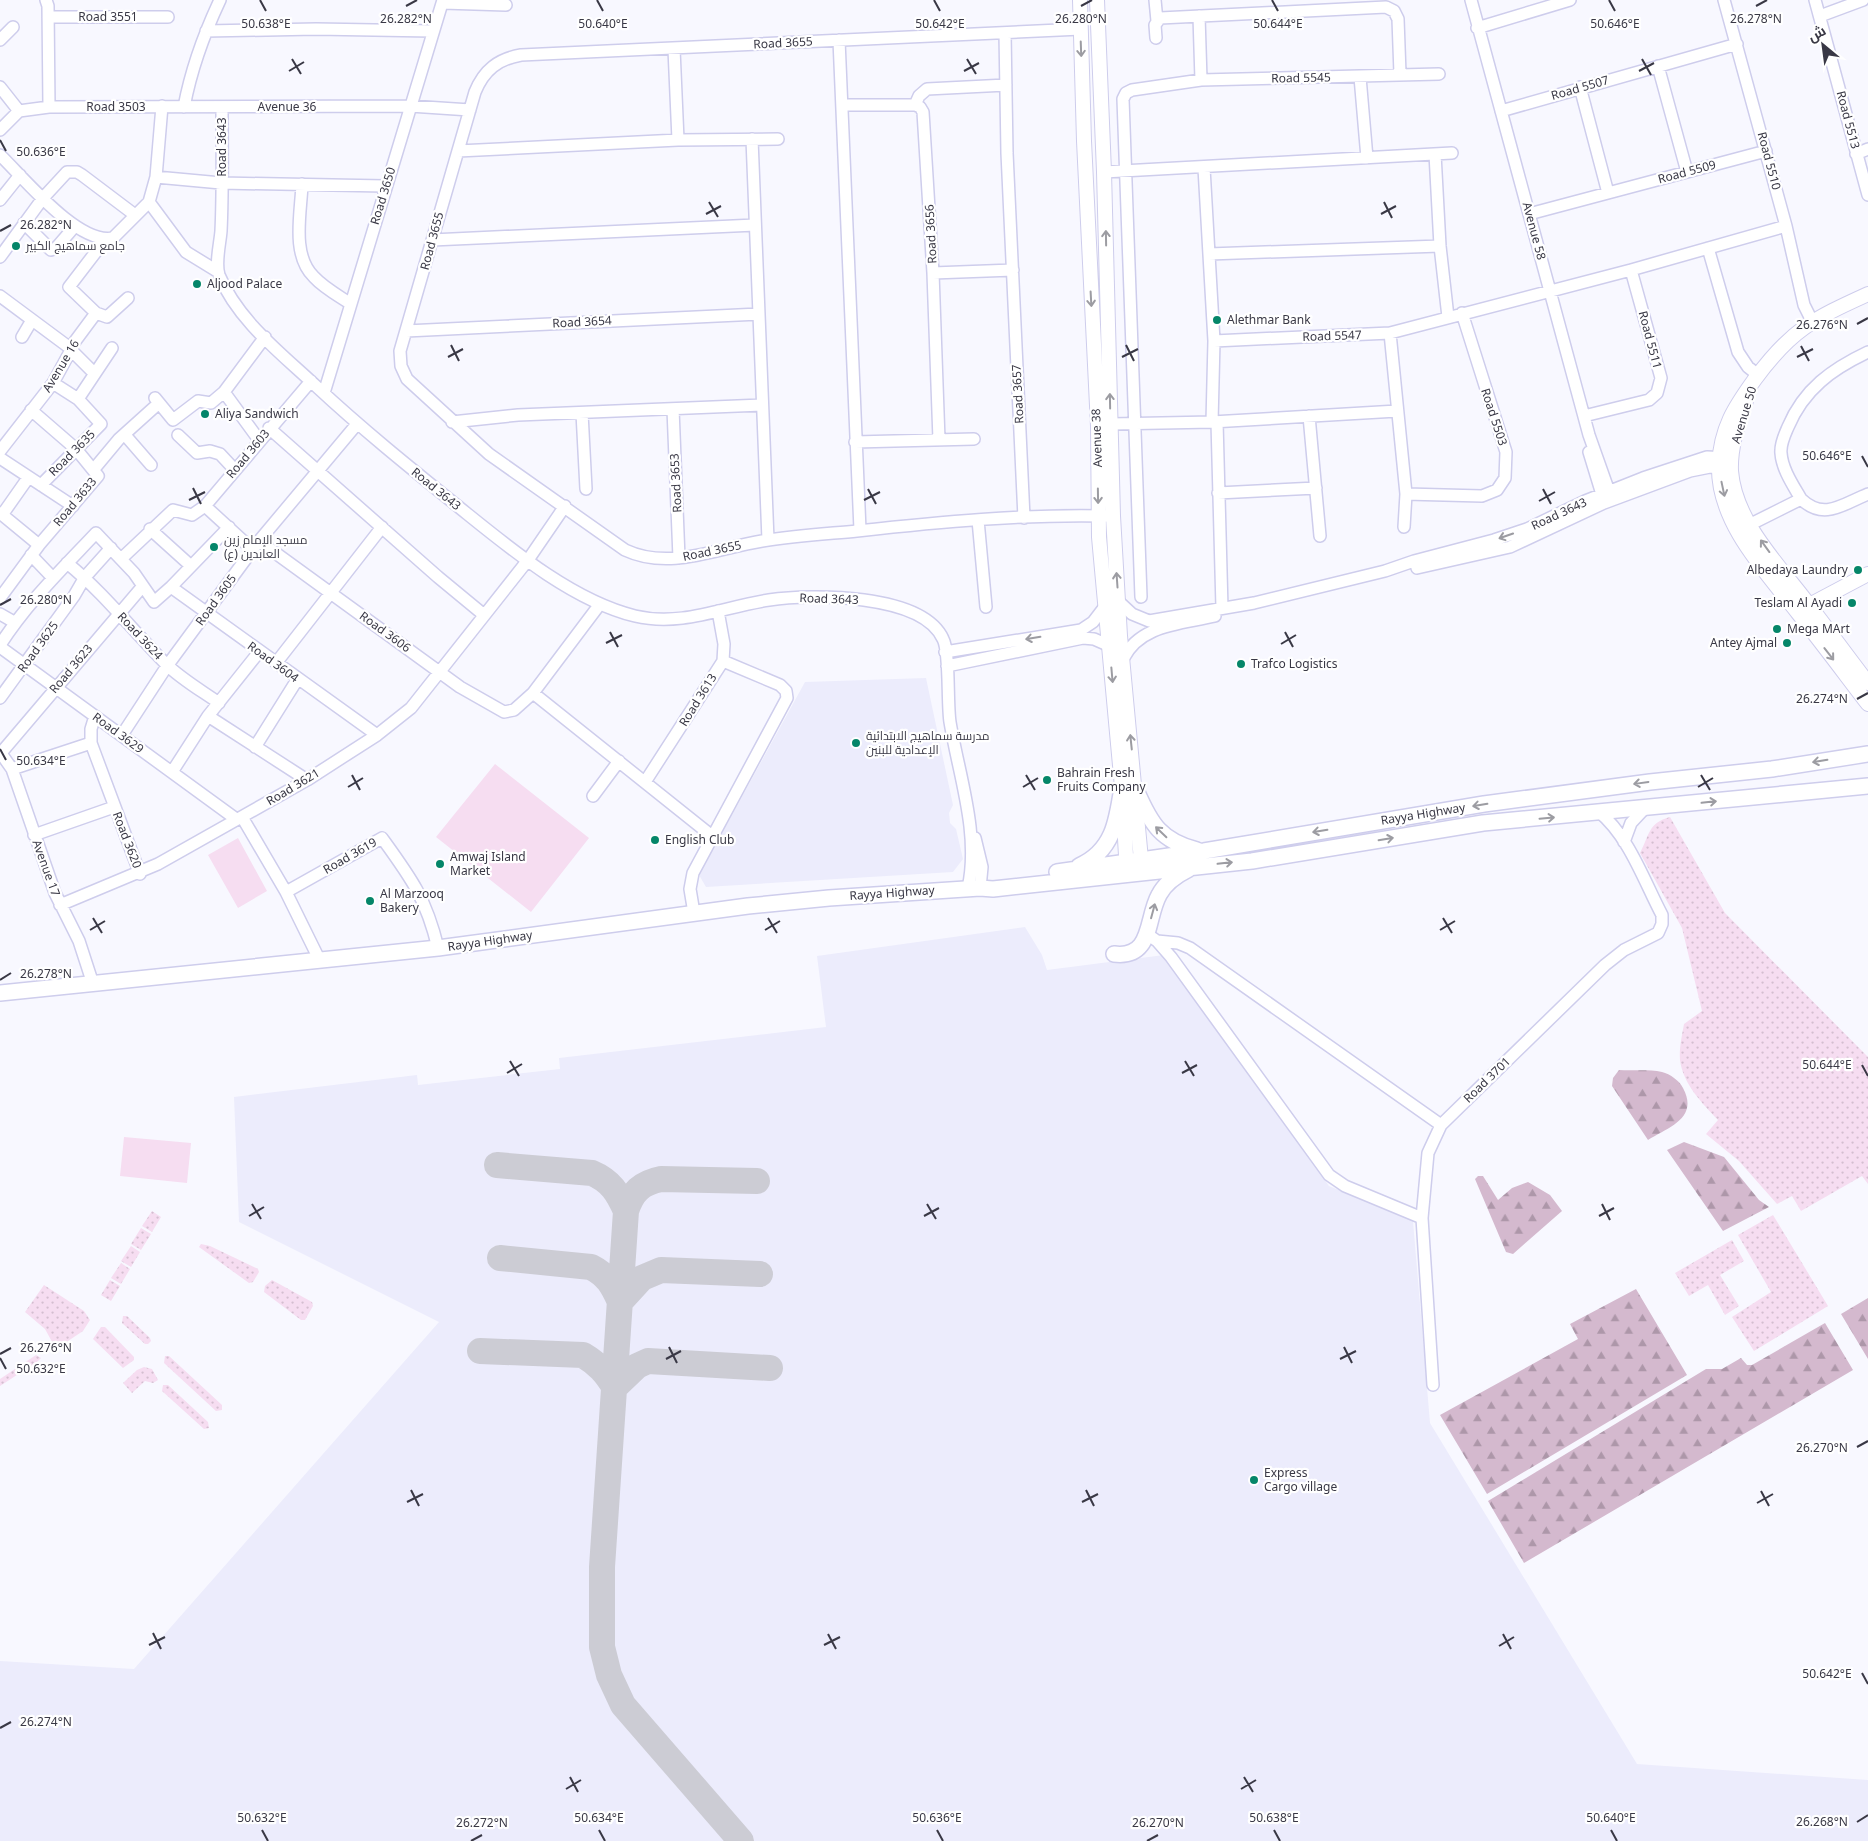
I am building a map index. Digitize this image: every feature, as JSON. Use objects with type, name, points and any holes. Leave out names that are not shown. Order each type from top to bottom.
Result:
[{"type":"main road","name":"Rayya Highway","points":[[1142,867],[1204,851],[1484,804],[1772,768],[1866,752]]},
{"type":"main road","name":"Rayya Highway","points":[[974,888],[993,881],[1067,871],[1142,867],[1195,867],[1252,860],[1483,823],[1554,818],[1598,811],[1868,786]]},
{"type":"main road","points":[[1129,790],[1162,834],[1179,845],[1204,851]]},
{"type":"main road","points":[[1067,871],[1089,862],[1106,845],[1117,823],[1129,790]]},
{"type":"main road","points":[[1114,954],[1132,952],[1152,938],[1161,891],[1179,875],[1195,867]]},
{"type":"main road","name":"Rayya Highway","points":[[0,993],[438,948],[694,913],[829,898],[974,888],[993,889],[1127,868]]},
{"type":"street","points":[[46,0],[48,17],[49,107]]},
{"type":"street","points":[[184,107],[188,86],[206,31],[220,0]]},
{"type":"street","name":"Avenue 38","points":[[1080,0],[1098,426],[1099,516],[1112,603],[1123,659],[1129,790],[1127,868]]},
{"type":"street","name":"Avenue 38","points":[[1097,0],[1104,172],[1113,516],[1110,646],[1129,790],[1142,867]]},
{"type":"street","points":[[1097,32],[1106,0]]},
{"type":"street","points":[[1155,0],[1156,38]]},
{"type":"street","name":"Avenue 58","points":[[1471,0],[1477,28],[1502,110],[1607,497]]},
{"type":"street","points":[[1477,28],[1570,0]]},
{"type":"street","name":"Road 5510","points":[[1724,0],[1786,226],[1804,305],[1812,321]]},
{"type":"street","name":"Road 5513","points":[[1815,0],[1868,195]]},
{"type":"street","points":[[1820,16],[1862,0]]},
{"type":"street","points":[[443,1],[501,4]]},
{"type":"street","name":"Road 3650","points":[[324,393],[432,31],[443,1]]},
{"type":"street","points":[[1157,21],[1160,18],[1386,7],[1394,11],[1398,18],[1400,74]]},
{"type":"street","points":[[1199,16],[1201,80]]},
{"type":"street","name":"Road 3551","points":[[48,17],[168,17]]},
{"type":"street","points":[[0,40],[14,27]]},
{"type":"street","points":[[206,31],[316,29],[432,31]]},
{"type":"street","name":"Road 3655","points":[[1081,29],[509,57],[493,66],[480,81],[400,351],[401,366],[407,379],[489,454],[625,550],[638,556],[657,559],[680,558],[768,540],[978,520],[1113,516]]},
{"type":"street","name":"Road 3657","points":[[1004,33],[1024,518]]},
{"type":"street","points":[[839,40],[860,530]]},
{"type":"street","name":"Road 5507","points":[[1502,110],[1737,44]]},
{"type":"street","points":[[674,49],[678,140]]},
{"type":"street","points":[[1658,66],[1687,172]]},
{"type":"street","name":"Road 5545","points":[[1125,172],[1123,100],[1126,93],[1132,90],[1201,80],[1439,74]]},
{"type":"street","points":[[1360,77],[1367,158]]},
{"type":"street","points":[[842,105],[915,106],[919,96],[927,89],[1006,85]]},
{"type":"street","points":[[0,86],[19,111],[0,130]]},
{"type":"street","points":[[1580,87],[1608,193]]},
{"type":"street","points":[[0,155],[43,198],[75,226],[105,240],[113,238],[149,202],[156,177],[162,106]]},
{"type":"street","name":"Avenue 36","points":[[184,107],[410,106],[470,110]]},
{"type":"street","name":"Road 3656","points":[[915,106],[920,107],[924,118],[933,273],[939,440]]},
{"type":"street","name":"Road 3503","points":[[19,111],[49,107],[184,107]]},
{"type":"street","name":"Road 3643","points":[[222,108],[222,183],[217,271],[237,307],[264,337],[357,424],[528,560],[600,604],[634,616],[661,620],[688,619],[773,599],[812,597],[869,601],[898,606],[927,620],[944,639],[945,652]]},
{"type":"street","points":[[752,139],[768,540]]},
{"type":"street","points":[[458,151],[678,140],[778,139]]},
{"type":"street","points":[[1856,154],[1868,149]]},
{"type":"street","name":"Road 5509","points":[[1529,214],[1766,151]]},
{"type":"street","points":[[1104,172],[1452,153]]},
{"type":"street","points":[[1434,154],[1440,246],[1448,317]]},
{"type":"street","points":[[1204,168],[1214,341],[1222,608]]},
{"type":"street","points":[[0,257],[43,198],[64,175],[77,172],[135,215]]},
{"type":"street","points":[[1125,172],[1141,596]]},
{"type":"street","points":[[0,200],[20,174]]},
{"type":"street","points":[[156,177],[222,183],[386,186]]},
{"type":"street","points":[[302,184],[300,246],[302,259],[313,276],[351,304]]},
{"type":"street","points":[[149,202],[186,252],[217,271]]},
{"type":"street","points":[[24,223],[51,250],[56,248],[75,226]]},
{"type":"street","points":[[432,240],[755,225]]},
{"type":"street","points":[[1550,291],[1786,226]]},
{"type":"street","points":[[105,240],[69,287],[96,313],[107,317],[128,298]]},
{"type":"street","points":[[1209,254],[1440,246]]},
{"type":"street","points":[[1708,248],[1738,352],[1756,378],[1772,356],[1801,328],[1868,294]]},
{"type":"street","points":[[933,273],[1014,270]]},
{"type":"street","name":"Road 5511","points":[[1584,416],[1649,400],[1659,389],[1661,378],[1631,270]]},
{"type":"street","name":"Road 5547","points":[[1214,341],[1390,334],[1462,313],[1550,291]]},
{"type":"street","points":[[0,311],[4,299],[70,349],[94,373]]},
{"type":"street","name":"Avenue 16","points":[[0,451],[53,384],[60,366],[70,349],[96,313]]},
{"type":"street","name":"Road 5503","points":[[1406,494],[1433,497],[1482,496],[1497,490],[1505,478],[1506,452],[1462,313]]},
{"type":"street","name":"Road 3654","points":[[406,331],[759,314]]},
{"type":"street","points":[[22,337],[32,320]]},
{"type":"street","points":[[1390,334],[1406,494],[1404,527]]},
{"type":"street","points":[[94,469],[157,401],[175,420],[195,402],[200,400],[211,403],[224,392],[264,337]]},
{"type":"street","points":[[53,384],[78,399],[112,348]]},
{"type":"street","points":[[1868,352],[1831,372],[1796,406],[1782,441],[1780,452],[1787,473],[1801,499],[1811,508],[1826,510],[1868,494]]},
{"type":"street","name":"Avenue 50","points":[[1756,378],[1742,410],[1725,463],[1724,497],[1734,524],[1868,683]]},
{"type":"street","name":"Road 3603","points":[[205,506],[234,469],[311,381]]},
{"type":"street","points":[[224,392],[260,440]]},
{"type":"street","name":"Road 3635","points":[[41,485],[101,424],[78,399]]},
{"type":"street","points":[[452,422],[518,415],[762,405]]},
{"type":"street","name":"Road 3653","points":[[672,409],[680,558]]},
{"type":"street","name":"Road 3633","points":[[0,598],[39,545],[98,476],[76,449],[32,410]]},
{"type":"street","points":[[1111,424],[1215,422],[1397,411]]},
{"type":"street","points":[[582,413],[586,489]]},
{"type":"street","points":[[1309,416],[1320,536]]},
{"type":"street","name":"Road 3605","points":[[122,735],[167,666],[208,613],[256,545],[357,424]]},
{"type":"street","points":[[269,428],[484,615]]},
{"type":"street","points":[[178,434],[196,453],[210,451],[220,454],[234,469]]},
{"type":"street","points":[[125,435],[151,465]]},
{"type":"street","points":[[855,442],[974,439]]},
{"type":"street","name":"Road 3643","points":[[1112,603],[1149,621],[1254,603],[1385,571],[1414,561],[1510,535],[1607,497],[1691,461],[1707,457],[1725,463]]},
{"type":"street","points":[[0,458],[73,506]]},
{"type":"street","name":"Avenue 50","points":[[1725,463],[1737,499],[1749,525],[1782,582]]},
{"type":"street","points":[[28,478],[2,518],[39,545]]},
{"type":"street","points":[[1218,493],[1316,488]]},
{"type":"street","points":[[1749,525],[1801,499]]},
{"type":"street","points":[[122,558],[150,529],[173,510],[192,515],[205,506],[229,527],[256,545]]},
{"type":"street","name":"Road 3621","points":[[60,905],[140,874],[307,780],[377,735],[411,708],[528,560],[564,506]]},
{"type":"street","points":[[978,520],[986,606]]},
{"type":"street","points":[[0,646],[14,622],[96,533],[122,558],[154,602],[171,588],[229,527]]},
{"type":"street","points":[[276,663],[382,527]]},
{"type":"street","points":[[150,529],[191,566]]},
{"type":"street","name":"Road 3606","points":[[256,545],[331,592],[439,672]]},
{"type":"street","name":"Road 3625","points":[[0,698],[74,596],[85,577],[111,548]]},
{"type":"street","points":[[32,555],[53,578]]},
{"type":"street","name":"Road 3624","points":[[67,563],[85,577],[167,666],[219,703]]},
{"type":"street","points":[[1803,608],[1868,574]]},
{"type":"street","name":"Road 3623","points":[[1,752],[142,587]]},
{"type":"street","name":"Road 3604","points":[[171,588],[208,613],[297,680],[377,735]]},
{"type":"street","points":[[974,888],[982,867],[980,854],[970,830],[950,720],[945,652],[1081,630],[1093,622],[1112,603]]},
{"type":"street","name":"Road 3643","points":[[1123,659],[1129,647],[1148,632],[1240,610],[1254,603]]},
{"type":"street","points":[[439,672],[493,708],[504,712],[514,710],[533,693],[600,604]]},
{"type":"street","name":"Avenue 50","points":[[1803,608],[1868,704]]},
{"type":"street","name":"Road 3613","points":[[645,782],[723,661],[724,644],[718,611]]},
{"type":"street","points":[[0,614],[14,622]]},
{"type":"street","points":[[946,666],[1083,638],[1094,639],[1110,646]]},
{"type":"street","name":"Road 3629","points":[[0,646],[172,772],[239,818],[286,892],[320,961]]},
{"type":"street","points":[[172,772],[208,716],[259,652]]},
{"type":"street","points":[[694,913],[690,889],[693,873],[787,698],[786,691],[780,686],[723,661]]},
{"type":"street","points":[[255,747],[297,680]]},
{"type":"street","points":[[533,693],[712,836]]},
{"type":"street","name":"Road 3620","points":[[95,716],[91,729],[91,744],[140,874]]},
{"type":"street","points":[[208,716],[307,780]]},
{"type":"street","points":[[12,769],[91,744]]},
{"type":"street","name":"Avenue 17","points":[[1,752],[12,769],[60,905],[78,941],[93,984]]},
{"type":"street","points":[[593,796],[619,761]]},
{"type":"street","name":"Road 3620","points":[[34,835],[114,807]]},
{"type":"street","points":[[1624,842],[1631,823],[1646,807]]},
{"type":"street","name":"Road 3701","points":[[1434,1385],[1422,1218],[1428,1153],[1441,1124],[1604,965],[1624,950],[1654,935],[1661,929],[1662,915],[1624,842],[1598,811]]},
{"type":"street","name":"Road 3619","points":[[286,892],[382,838],[419,892],[430,915],[438,948]]},
{"type":"street","points":[[1152,938],[1178,943],[1190,948],[1441,1124]]},
{"type":"street","points":[[1152,938],[1329,1175],[1345,1186],[1422,1218]]},
{"type":"shaded area","name":"مدرسة سماهيج الابتدائية الإعدادية للبنين","points":[[926,678],[953,805],[949,813],[950,823],[956,829],[963,859],[953,872],[706,887],[699,875],[805,682]]},
{"type":"shaded area","points":[[495,764],[589,838],[531,912],[436,837]]},
{"type":"shaded area","points":[[1670,817],[1725,913],[1868,1057],[1868,1184],[1862,1176],[1801,1211],[1792,1196],[1777,1204],[1739,1161],[1706,1134],[1718,1120],[1689,1085],[1680,1060],[1684,1024],[1702,1011],[1682,928],[1640,853],[1653,826],[1657,822]]},
{"type":"shaded area","points":[[238,838],[267,891],[238,908],[208,855]]},
{"type":"shaded area","points":[[1025,927],[1042,955],[1047,970],[1164,955],[1329,1186],[1413,1221],[1430,1423],[1637,1764],[1868,1780],[1868,1841],[0,1841],[0,1661],[134,1669],[439,1322],[239,1222],[234,1097],[417,1075],[418,1085],[560,1069],[559,1058],[826,1027],[817,956]]},
{"type":"shaded area","points":[[124,1137],[191,1143],[187,1183],[120,1176]]},
{"type":"shaded area","points":[[152,1211],[161,1217],[152,1232],[142,1226]]},
{"type":"shaded area","points":[[1773,1215],[1828,1306],[1754,1351],[1732,1317],[1771,1292],[1738,1235]]},
{"type":"shaded area","points":[[141,1228],[151,1234],[141,1250],[131,1244]]},
{"type":"shaded area","points":[[1732,1240],[1744,1261],[1720,1275],[1739,1306],[1725,1315],[1708,1285],[1689,1296],[1675,1273]]},
{"type":"shaded area","points":[[201,1244],[210,1246],[258,1269],[259,1272],[253,1282],[249,1283],[199,1247]]},
{"type":"shaded area","points":[[131,1246],[140,1252],[131,1267],[121,1261]]},
{"type":"shaded area","points":[[121,1263],[130,1269],[121,1284],[111,1278]]},
{"type":"shaded area","points":[[110,1280],[120,1286],[111,1301],[101,1295]]},
{"type":"shaded area","points":[[272,1280],[312,1302],[313,1306],[305,1320],[301,1320],[264,1292],[265,1286]]},
{"type":"shaded area","points":[[44,1285],[84,1311],[90,1320],[83,1331],[56,1349],[45,1329],[25,1312]]},
{"type":"shaded area","points":[[123,1316],[127,1316],[150,1338],[151,1341],[148,1344],[145,1344],[122,1323]]},
{"type":"shaded area","points":[[101,1327],[105,1327],[134,1357],[134,1360],[123,1368],[93,1339]]},
{"type":"shaded area","points":[[36,1355],[41,1358],[37,1362],[0,1386],[0,1379]]},
{"type":"shaded area","points":[[165,1356],[169,1356],[222,1405],[222,1410],[216,1411],[164,1363]]},
{"type":"shaded area","points":[[144,1367],[152,1369],[158,1380],[153,1383],[145,1381],[132,1393],[123,1383],[137,1370]]},
{"type":"shaded area","points":[[163,1385],[168,1385],[208,1422],[209,1428],[204,1429],[162,1391]]},
{"type":"green space","points":[[1619,1070],[1657,1071],[1677,1080],[1682,1085],[1687,1098],[1687,1107],[1684,1114],[1673,1126],[1648,1140],[1612,1086],[1613,1078]]},
{"type":"green space","points":[[1684,1142],[1724,1157],[1759,1200],[1769,1207],[1723,1231],[1667,1150]]},
{"type":"green space","points":[[1478,1176],[1483,1176],[1498,1200],[1512,1188],[1528,1182],[1550,1195],[1562,1211],[1513,1254],[1506,1252],[1475,1179]]},
{"type":"green space","points":[[1636,1289],[1687,1375],[1487,1494],[1440,1415],[1578,1339],[1570,1324]]},
{"type":"green space","points":[[1868,1298],[1868,1359],[1841,1314]]},
{"type":"green space","points":[[1825,1323],[1853,1370],[1524,1563],[1488,1501],[1706,1369],[1722,1369],[1741,1358],[1747,1365],[1752,1365]]},
{"type":"taxiway","points":[[497,1165],[592,1173],[599,1176],[613,1188],[626,1211],[602,1567],[602,1647],[609,1675],[623,1705],[741,1841]]},
{"type":"taxiway","points":[[626,1211],[638,1189],[648,1183],[661,1179],[757,1181]]},
{"type":"taxiway","points":[[500,1258],[591,1267],[609,1282],[620,1302],[642,1278],[661,1270],[760,1274]]},
{"type":"taxiway","points":[[480,1351],[583,1355],[601,1369],[615,1388]]},
{"type":"taxiway","points":[[615,1387],[637,1366],[648,1361],[770,1368]]},
{"type":"place","name":"جامع سماهيج الكبير","points":[[16,246]]},
{"type":"place","name":"Aljood Palace","points":[[197,284]]},
{"type":"place","name":"Alethmar Bank","points":[[1217,320]]},
{"type":"place","name":"Aliya Sandwich","points":[[205,414]]},
{"type":"place","name":"مسجد الإمام زين العابدين (ع)","points":[[214,547]]},
{"type":"place","name":"Albedaya Laundry","points":[[1858,570]]},
{"type":"place","name":"Teslam Al Ayadi","points":[[1852,603]]},
{"type":"place","name":"Mega MArt","points":[[1777,629]]},
{"type":"place","name":"Antey Ajmal","points":[[1787,643]]},
{"type":"place","name":"Trafco Logistics","points":[[1241,664]]},
{"type":"place","name":"مدرسة سماهيج الابتدائية الإعدادية للبنين","points":[[856,743]]},
{"type":"place","name":"Bahrain Fresh Fruits Company","points":[[1047,780]]},
{"type":"place","name":"English Club","points":[[655,840]]},
{"type":"place","name":"Amwaj Island Market","points":[[440,864]]},
{"type":"place","name":"Al Marzooq Bakery","points":[[370,901]]},
{"type":"place","name":"Express Cargo village","points":[[1254,1480]]}]
